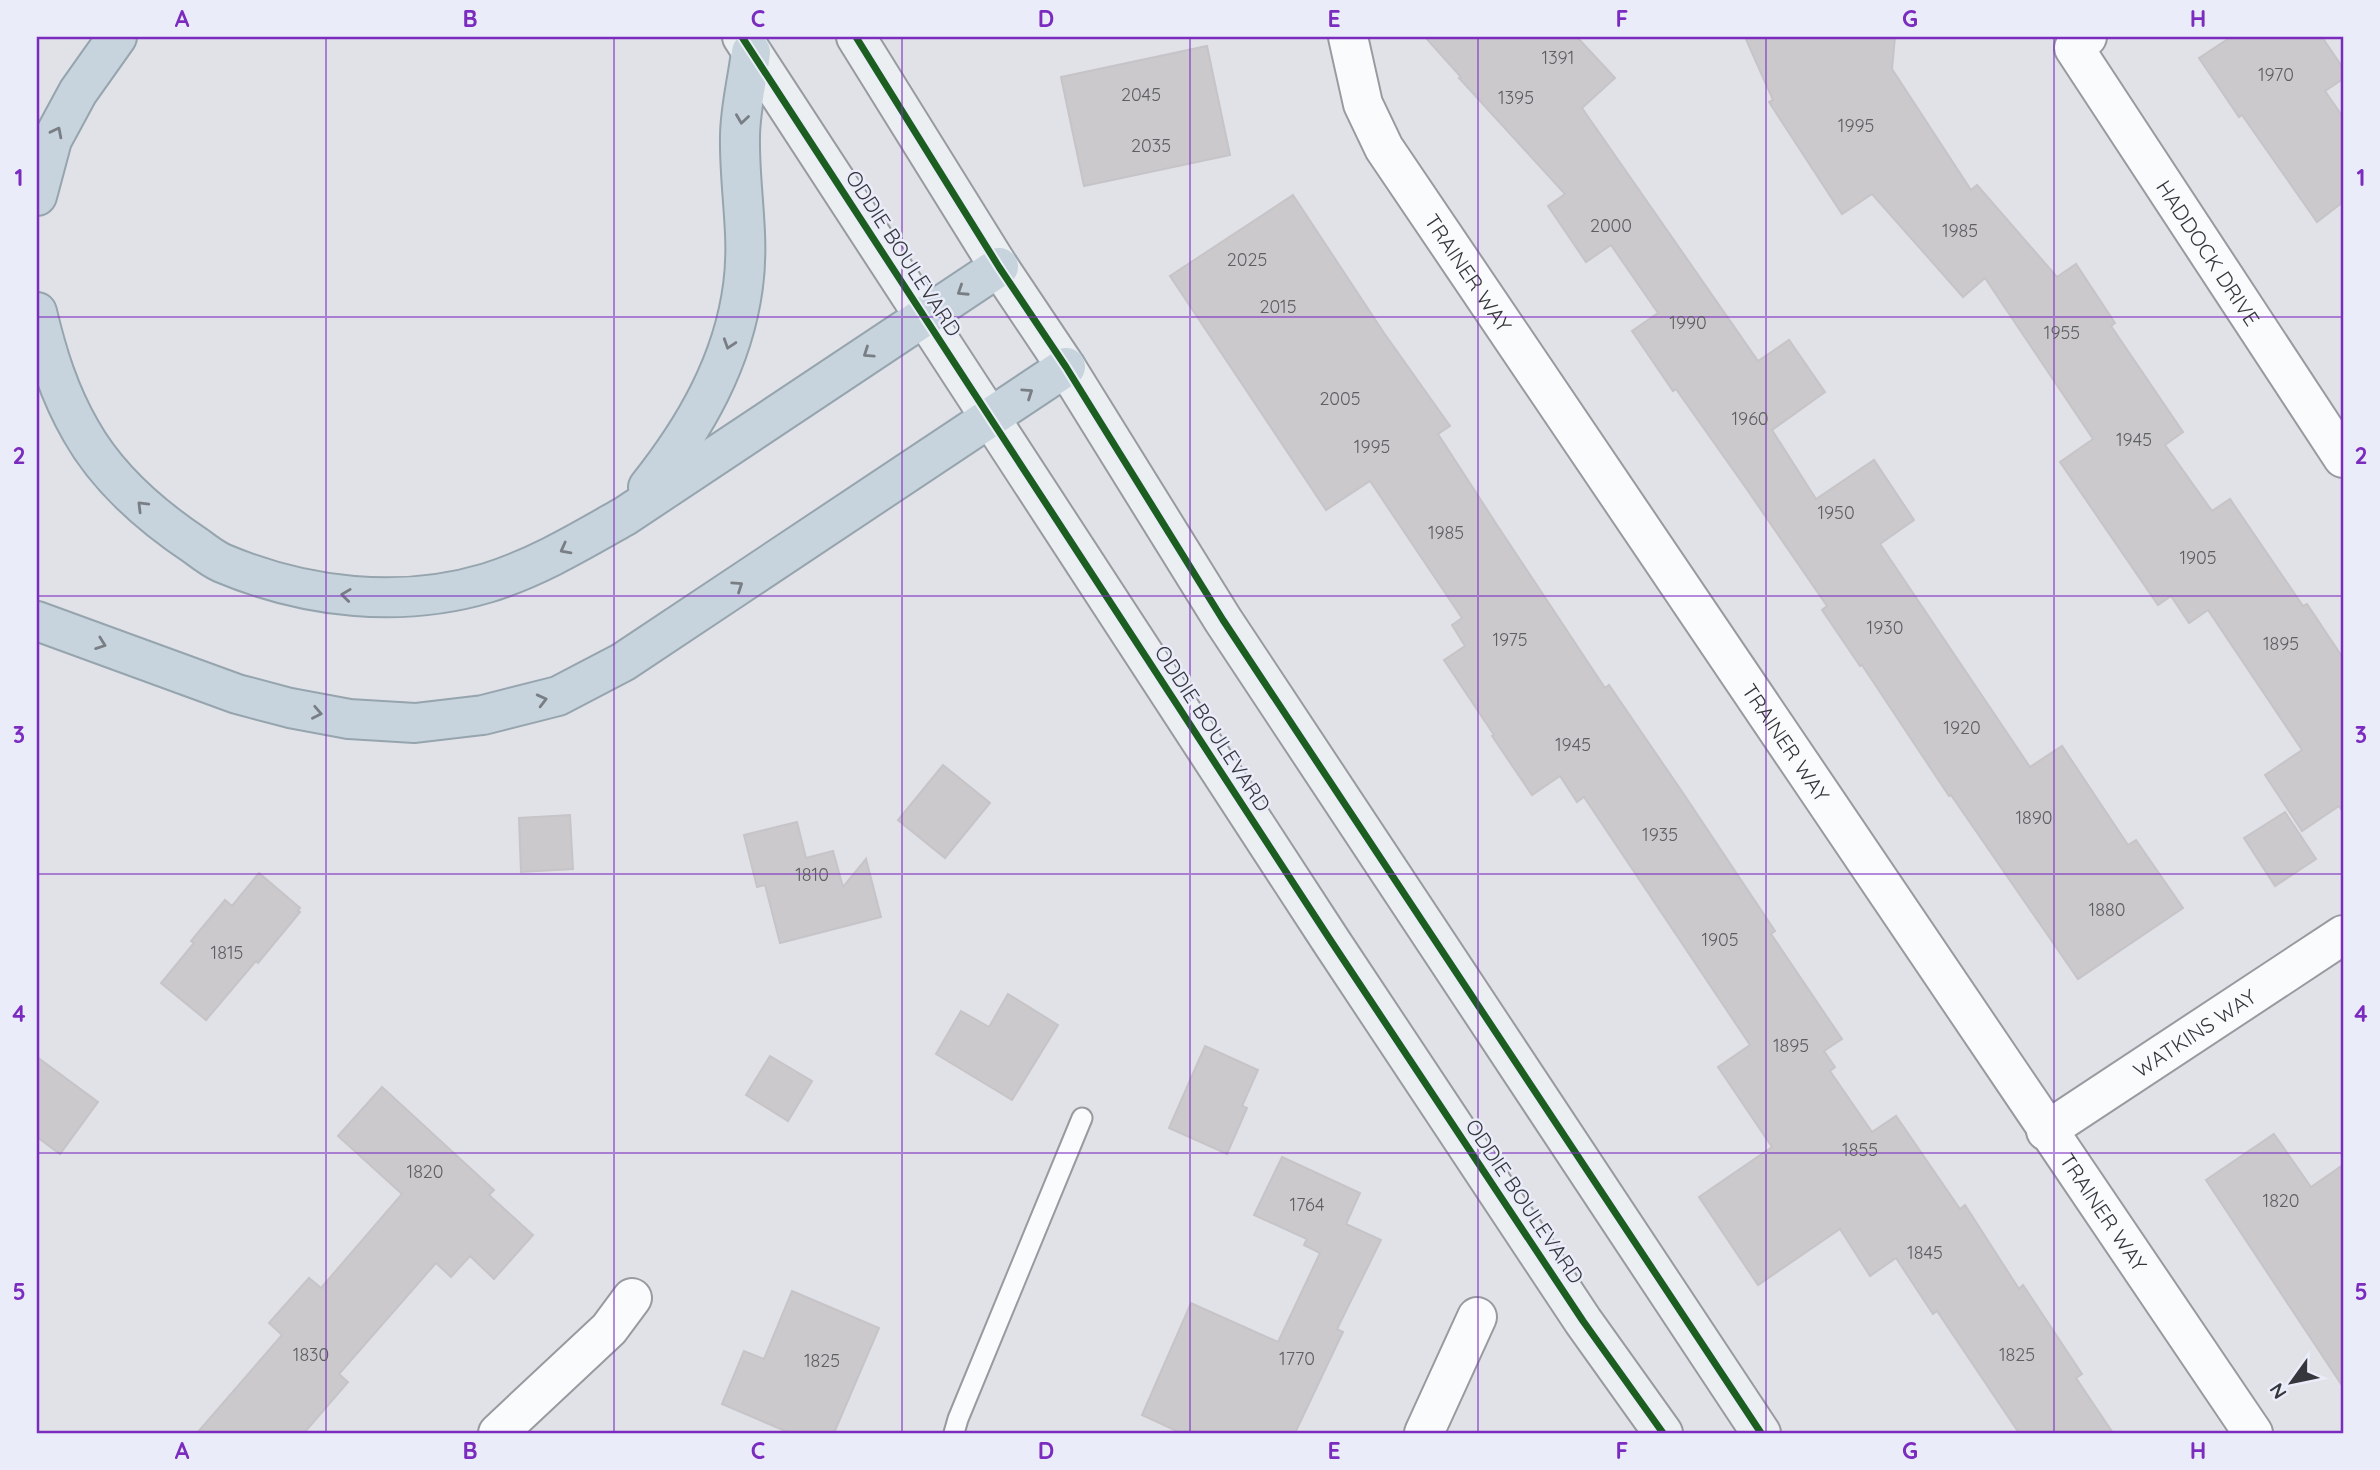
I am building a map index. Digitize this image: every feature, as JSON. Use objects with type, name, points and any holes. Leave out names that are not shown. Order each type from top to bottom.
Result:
[{"type":"highway","points":[[37,196],[52,140],[78,92],[117,37]]},
{"type":"highway","points":[[625,516],[676,452],[704,406],[730,346],[744,286],[746,221],[740,135],[747,44]]},
{"type":"highway","points":[[37,312],[51,367],[81,432],[116,480],[159,522],[220,563],[283,584],[348,597],[413,598],[487,583],[561,552],[625,516],[999,267]]},
{"type":"highway","points":[[37,621],[237,694],[290,708],[349,719],[415,723],[483,715],[558,696],[623,662],[1066,367]]},
{"type":"main road","points":[[856,37],[1223,620],[1760,1433]]},
{"type":"main road","name":"ODDIE BOULEVARD","points":[[747,44],[1346,964],[1583,1321],[1663,1433]]},
{"type":"street","name":"TRAINER WAY","points":[[1348,37],[1363,104],[1384,148],[2046,1131],[2253,1433]]},
{"type":"street","name":"HADDOCK DRIVE","points":[[2080,42],[2343,458]]},
{"type":"street","name":"WATKINS WAY","points":[[2046,1131],[2343,934]]},
{"type":"street","points":[[498,1433],[609,1329],[632,1298]]},
{"type":"street","points":[[1424,1433],[1477,1317]]},
{"type":"lane","points":[[954,1433],[1082,1118]]},
{"type":"building","points":[[1425,37],[1577,37],[1615,78],[1582,108],[1758,361],[1789,340],[1825,392],[1772,430],[1816,499],[1874,460],[1914,520],[1880,544],[2030,767],[2062,746],[2128,845],[2136,840],[2183,908],[2078,979],[1822,610],[1827,606],[1746,488],[1632,331],[1658,313],[1611,245],[1586,262],[1548,206],[1565,194]]},
{"type":"building","points":[[1745,37],[1895,37],[1892,69],[1971,190],[1977,185],[2057,277],[2076,264],[2115,323],[2111,326],[2183,432],[2165,445],[2212,511],[2230,499],[2303,606],[2307,604],[2343,658],[2343,812],[2339,806],[2302,831],[2265,775],[2302,750],[2208,610],[2189,623],[2171,596],[2158,605],[2060,462],[2093,439],[1985,278],[1963,297],[1872,194],[1842,214],[1769,102],[1773,100]]},
{"type":"building","points":[[2231,37],[2322,37],[2343,68],[2343,79],[2325,91],[2343,117],[2343,202],[2317,222],[2199,58]]},
{"type":"building","points":[[1207,46],[1230,155],[1084,186],[1061,77]]},
{"type":"building","points":[[1293,195],[1384,333],[1450,426],[1438,434],[1497,525],[1605,688],[1609,685],[1683,793],[1775,931],[1771,934],[1842,1039],[1824,1051],[1835,1067],[1830,1071],[1872,1132],[1896,1116],[1960,1209],[1965,1205],[2019,1289],[2023,1285],[2082,1374],[2076,1378],[2113,1433],[2019,1433],[1937,1311],[1933,1314],[1896,1258],[1870,1276],[1840,1229],[1758,1285],[1699,1197],[1772,1147],[1718,1067],[1750,1045],[1584,797],[1577,802],[1560,776],[1532,795],[1492,736],[1494,735],[1444,660],[1465,646],[1452,625],[1462,618],[1370,481],[1326,510],[1170,276]]},
{"type":"building","points":[[943,765],[990,803],[945,858],[898,820]]},
{"type":"building","points":[[2285,812],[2316,859],[2275,886],[2244,838]]},
{"type":"building","points":[[570,815],[573,869],[521,872],[519,818]]},
{"type":"building","points":[[797,822],[806,858],[833,851],[843,887],[866,859],[881,917],[780,943],[765,885],[757,887],[744,835]]},
{"type":"building","points":[[259,873],[300,908],[300,912],[206,1020],[161,983],[225,900],[232,906]]},
{"type":"building","points":[[1008,994],[1058,1025],[1012,1100],[936,1054],[961,1011],[989,1027]]},
{"type":"building","points":[[1205,1046],[1258,1070],[1242,1106],[1247,1108],[1227,1154],[1169,1128]]},
{"type":"building","points":[[770,1056],[812,1081],[788,1121],[746,1095]]},
{"type":"building","points":[[37,1057],[98,1102],[60,1154],[37,1137]]},
{"type":"building","points":[[382,1087],[494,1190],[489,1195],[533,1235],[494,1279],[470,1256],[451,1277],[436,1263],[339,1374],[348,1382],[304,1433],[197,1433],[282,1335],[269,1323],[309,1278],[321,1288],[402,1194],[338,1136]]},
{"type":"building","points":[[2274,1134],[2311,1187],[2343,1165],[2343,1387],[2206,1180]]},
{"type":"building","points":[[1282,1157],[1360,1193],[1346,1224],[1381,1240],[1337,1329],[1343,1332],[1295,1433],[1181,1433],[1142,1415],[1191,1303],[1278,1342],[1320,1253],[1304,1245],[1307,1239],[1254,1215]]},
{"type":"building","points":[[792,1291],[879,1328],[834,1433],[790,1433],[722,1404],[744,1351],[764,1359]]},
{"type":"cycle path","points":[[742,37],[1331,941],[1583,1321],[1663,1433]]},
{"type":"cycle path","points":[[856,37],[1223,620],[1761,1433]]}]
